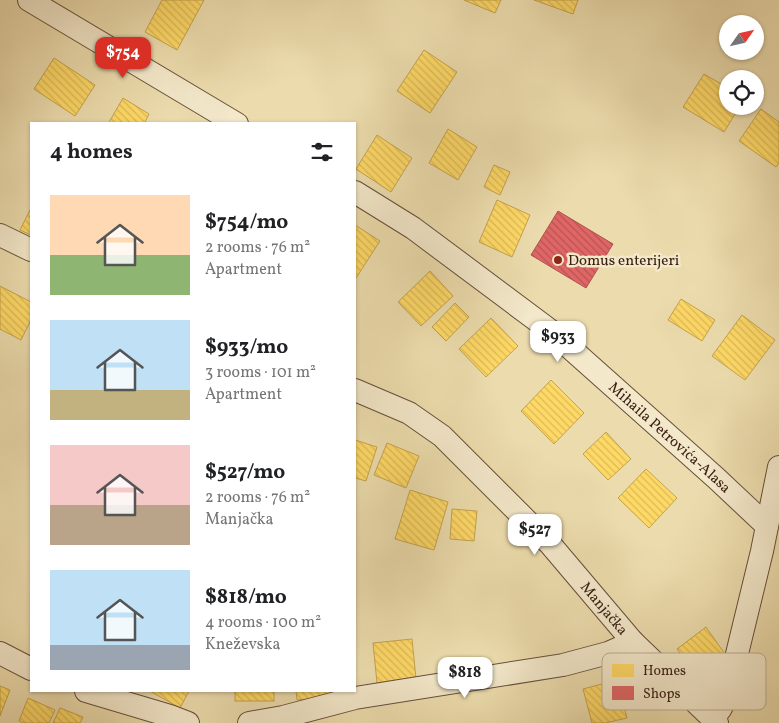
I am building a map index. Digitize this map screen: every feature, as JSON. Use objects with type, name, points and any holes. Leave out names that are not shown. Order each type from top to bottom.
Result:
[{"type":"street","points":[[29,0],[234,122]]},
{"type":"street","name":"Mihaila Petrovića-Alasa","points":[[356,193],[413,228],[551,331],[716,478],[766,526]]},
{"type":"street","points":[[0,235],[30,250]]},
{"type":"street","name":"Manjačka","points":[[356,390],[409,413],[442,436],[550,544],[644,653]]},
{"type":"street","points":[[737,653],[779,467]]},
{"type":"street","points":[[610,653],[633,642]]},
{"type":"street","points":[[0,653],[30,668]]},
{"type":"street","points":[[249,723],[283,718],[355,698],[563,665],[602,655]]},
{"type":"street","points":[[89,692],[188,723]]},
{"type":"street","name":"Manjačka","points":[[704,710],[715,721]]},
{"type":"building: Homes","points":[[162,0],[204,0],[177,50],[145,32]]},
{"type":"building: Homes","points":[[464,0],[501,0],[495,13]]},
{"type":"building: Homes","points":[[534,0],[578,0],[573,14]]},
{"type":"building: Homes","points":[[424,50],[457,72],[430,113],[397,91]]},
{"type":"building: Homes","points":[[54,58],[95,85],[75,116],[34,89]]},
{"type":"building: Homes","points":[[704,74],[719,83],[719,115],[734,115],[724,132],[683,107]]},
{"type":"building: Homes","points":[[123,98],[149,114],[145,122],[109,122]]},
{"type":"building: Homes","points":[[764,111],[779,122],[779,163],[776,167],[739,141],[757,115],[764,115]]},
{"type":"building: Homes","points":[[448,129],[477,147],[458,180],[429,163]]},
{"type":"building: Homes","points":[[377,135],[412,158],[391,192],[356,169]]},
{"type":"building: Homes","points":[[494,165],[510,172],[500,195],[484,187]]},
{"type":"building: Homes","points":[[497,200],[530,215],[512,257],[479,242]]},
{"type":"building: Homes","points":[[30,210],[30,235],[20,230]]},
{"type":"building: Homes","points":[[356,226],[380,241],[356,278]]},
{"type":"building: Homes","points":[[430,271],[453,296],[421,326],[398,302]]},
{"type":"building: Homes","points":[[0,286],[30,301],[30,322],[21,340],[0,329]]},
{"type":"building: Homes","points":[[681,299],[715,320],[702,341],[668,320]]},
{"type":"building: Homes","points":[[455,303],[469,317],[446,341],[432,327]]},
{"type":"building: Homes","points":[[742,315],[775,340],[745,380],[712,356]]},
{"type":"building: Homes","points":[[491,318],[518,346],[486,377],[459,349]]},
{"type":"building: Homes","points":[[551,380],[584,413],[554,444],[521,411]]},
{"type":"building: Homes","points":[[606,432],[631,459],[608,480],[583,454]]},
{"type":"building: Homes","points":[[356,440],[377,447],[366,481],[356,478]]},
{"type":"building: Homes","points":[[387,443],[419,456],[406,488],[374,475]]},
{"type":"building: Homes","points":[[646,469],[677,498],[649,528],[618,498]]},
{"type":"building: Homes","points":[[410,490],[448,502],[434,550],[395,539]]},
{"type":"building: Homes","points":[[452,509],[477,511],[474,541],[450,539]]},
{"type":"building: Homes","points":[[706,627],[724,653],[680,653],[677,649]]},
{"type":"building: Homes","points":[[412,639],[416,679],[377,683],[373,643]]},
{"type":"building: Homes","points":[[602,684],[602,710],[625,710],[627,718],[605,723],[592,723],[583,689]]},
{"type":"building: Homes","points":[[0,686],[10,690],[0,716]]},
{"type":"building: Homes","points":[[152,692],[188,692],[180,708]]},
{"type":"building: Homes","points":[[235,692],[274,692],[274,701],[235,701]]},
{"type":"building: Homes","points":[[296,692],[332,692],[333,697],[297,700]]},
{"type":"building: Homes","points":[[28,698],[55,710],[49,723],[23,723],[19,721]]},
{"type":"building: Homes","points":[[60,708],[83,717],[80,723],[53,723]]},
{"type":"building: Shops","points":[[558,211],[613,244],[586,288],[531,255]]},
{"type":"place","name":"Domus enterijeri","points":[[558,260]]}]
